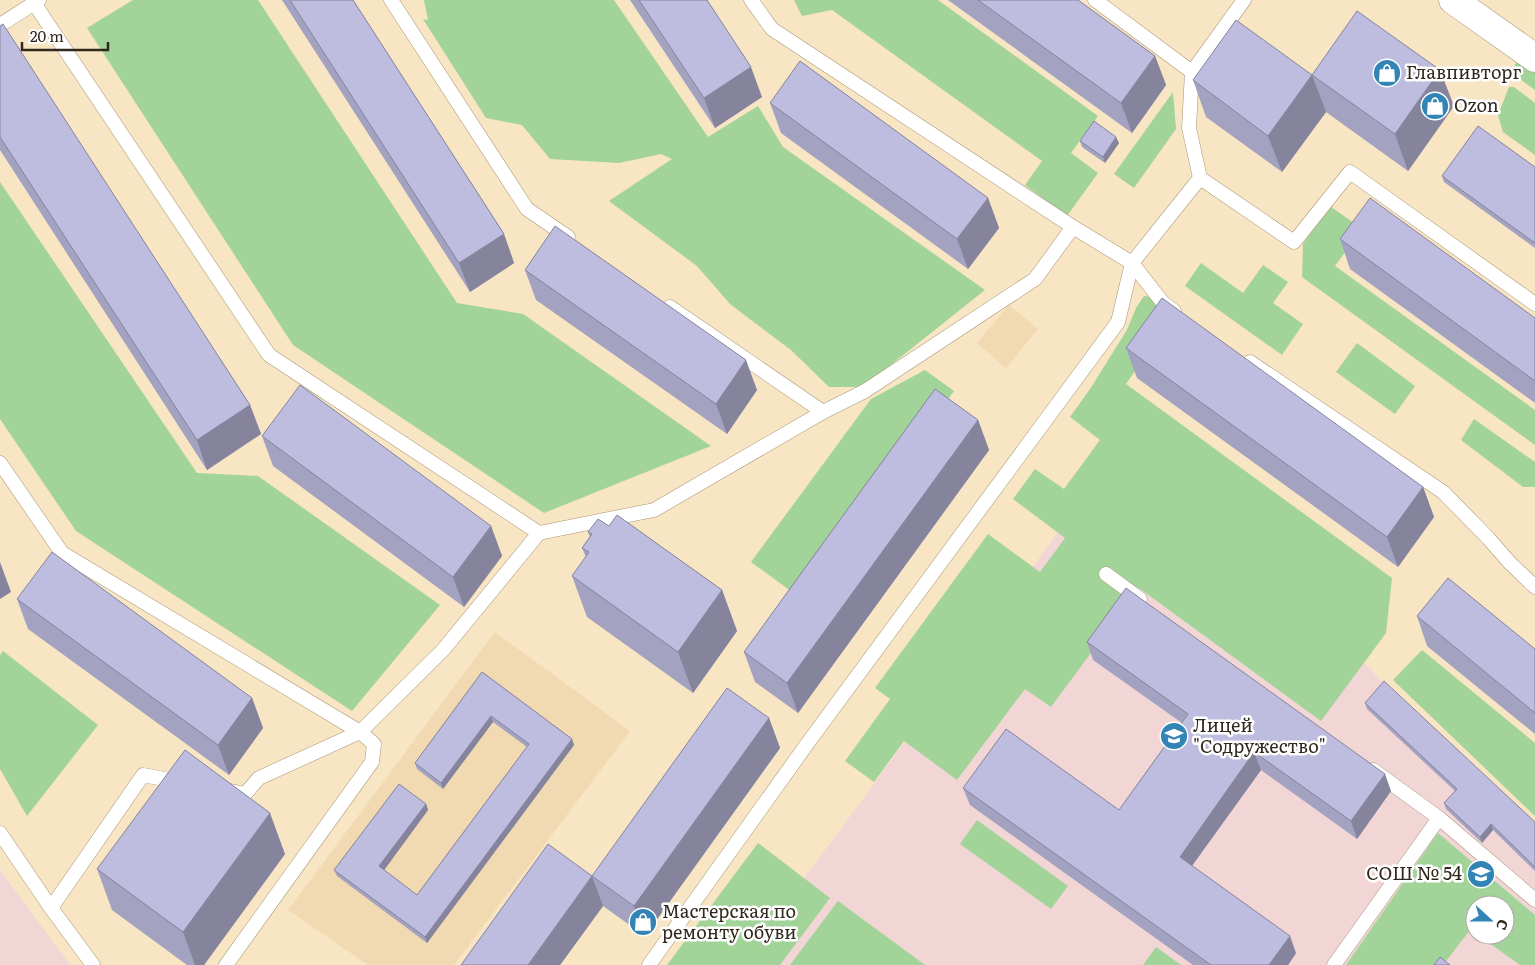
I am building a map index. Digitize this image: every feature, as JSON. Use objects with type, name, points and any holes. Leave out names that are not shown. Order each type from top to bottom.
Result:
[{"type":"street","points":[[1452,0],[1535,58]]},
{"type":"lane","points":[[391,0],[527,209],[576,242]]},
{"type":"lane","points":[[751,0],[772,30],[1073,227],[1132,263],[1163,304],[1184,318]]},
{"type":"lane","points":[[1095,0],[1192,72]]},
{"type":"lane","points":[[1244,0],[1192,72],[1189,128],[1200,178],[1294,242],[1350,172],[1535,304]]},
{"type":"lane","points":[[0,25],[36,2],[269,355],[539,533]]},
{"type":"lane","points":[[650,965],[807,744],[1118,322],[1132,263],[1200,178]]},
{"type":"lane","points":[[208,787],[246,794],[259,778],[360,732],[443,650],[539,533],[654,510],[823,412],[865,390],[1035,278],[1073,227]]},
{"type":"lane","points":[[658,299],[823,412]]},
{"type":"lane","points":[[1239,355],[1443,492],[1535,587]]},
{"type":"lane","points":[[0,463],[62,553],[360,732],[374,744],[372,762],[226,965]]},
{"type":"lane","points":[[1106,574],[1154,609]]},
{"type":"lane","points":[[1361,762],[1439,818],[1535,900]]},
{"type":"lane","points":[[52,908],[143,775],[190,784]]},
{"type":"lane","points":[[1334,965],[1439,818]]},
{"type":"lane","points":[[0,833],[93,965]]},
{"type":"shaded area","points":[[1009,305],[1038,329],[1006,368],[977,343]]},
{"type":"shaded area","name":"Лицей \"Содружество\"","points":[[1116,453],[1350,647],[1387,687],[1535,829],[1535,965],[739,965]]},
{"type":"shaded area","points":[[495,632],[630,731],[454,965],[368,965],[288,910]]},
{"type":"shaded area","points":[[0,870],[70,965],[0,965]]},
{"type":"green space","points":[[133,0],[258,0],[457,303],[523,314],[711,446],[544,513],[293,345],[87,28]]},
{"type":"green space","points":[[424,0],[614,0],[708,137],[758,106],[783,147],[985,290],[863,387],[829,387],[791,350],[730,304],[697,266],[609,201],[672,159],[661,154],[619,163],[550,159],[522,125],[486,118],[423,19],[428,20]]},
{"type":"green space","points":[[794,0],[938,0],[1098,116],[1071,153],[1098,173],[1067,216],[1025,185],[1042,161],[832,10],[802,16]]},
{"type":"green space","points":[[1519,59],[1535,71],[1535,90],[1510,72]]},
{"type":"green space","points":[[1509,87],[1514,87],[1535,103],[1535,155],[1503,132],[1498,115]]},
{"type":"green space","points":[[1173,92],[1176,129],[1134,188],[1114,174]]},
{"type":"green space","points":[[0,182],[197,473],[258,476],[440,605],[352,711],[76,531],[0,419]]},
{"type":"green space","points":[[1330,206],[1362,229],[1335,266],[1535,410],[1535,445],[1302,277],[1303,244]]},
{"type":"green space","points":[[1201,263],[1243,293],[1263,265],[1288,282],[1273,303],[1303,324],[1282,355],[1185,286]]},
{"type":"green space","points":[[1144,296],[1151,297],[1167,325],[1126,384],[1392,578],[1386,633],[1321,721],[1139,588],[1051,707],[1025,689],[957,780],[904,741],[874,782],[845,761],[890,699],[875,688],[988,534],[1040,572],[1065,538],[1013,499],[1035,469],[1064,489],[1100,440],[1070,417],[1127,330],[1136,308]]},
{"type":"green space","points":[[1357,343],[1415,386],[1395,414],[1336,372]]},
{"type":"green space","points":[[925,370],[954,391],[802,599],[751,562],[871,399]]},
{"type":"green space","points":[[1474,419],[1535,462],[1535,487],[1523,487],[1461,440]]},
{"type":"green space","points":[[1422,650],[1535,743],[1535,816],[1393,680]]},
{"type":"green space","points":[[3,651],[98,725],[27,816],[0,769],[0,655]]},
{"type":"green space","points":[[977,820],[1068,886],[1051,909],[960,844]]},
{"type":"green space","points":[[1438,833],[1511,895],[1465,895],[1465,936],[1443,965],[1346,965]]},
{"type":"green space","points":[[758,843],[830,898],[780,965],[667,965]]},
{"type":"green space","points":[[1515,898],[1535,915],[1535,965],[1520,965],[1492,945],[1515,945]]},
{"type":"green space","points":[[838,901],[925,965],[790,965]]},
{"type":"green space","points":[[1156,947],[1181,965],[1143,965]]},
{"type":"building","points":[[290,0],[353,0],[504,234],[459,263]]},
{"type":"building","points":[[639,0],[707,0],[751,67],[704,98]]},
{"type":"building","points":[[978,0],[1078,0],[1155,56],[1121,103]]},
{"type":"building","points":[[1357,11],[1440,70],[1395,134],[1312,75]]},
{"type":"building","points":[[1236,20],[1312,75],[1268,136],[1193,80]]},
{"type":"building","points":[[3,24],[250,405],[197,440],[0,137],[0,26]]},
{"type":"building","points":[[800,61],[988,198],[957,239],[770,103]]},
{"type":"building","points":[[1094,121],[1116,137],[1103,157],[1080,141]]},
{"type":"building","points":[[1478,126],[1535,167],[1535,243],[1442,176]]},
{"type":"building","points":[[1370,198],[1535,318],[1535,381],[1340,239]]},
{"type":"building","points":[[555,226],[746,360],[716,404],[525,270]]},
{"type":"building","points":[[1162,298],[1423,487],[1387,537],[1126,348]]},
{"type":"building","points":[[300,385],[491,526],[453,577],[262,436]]},
{"type":"building","points":[[935,389],[978,420],[787,683],[744,652]]},
{"type":"building","points":[[617,515],[722,590],[678,652],[572,576],[589,552],[582,548],[592,534],[588,532],[598,519],[609,526]]},
{"type":"building","points":[[52,552],[252,698],[218,745],[17,599]]},
{"type":"building","points":[[1448,578],[1535,649],[1535,713],[1417,616]]},
{"type":"building","name":"Лицей \"Содружество\"","points":[[1126,588],[1385,774],[1351,821],[1254,752],[1180,857],[1290,936],[1269,965],[1211,965],[963,788],[1006,729],[1119,810],[1188,714],[1087,642]]},
{"type":"building","points":[[482,672],[572,739],[425,937],[334,870],[399,784],[426,804],[379,866],[417,895],[529,744],[491,716],[441,783],[415,763]]},
{"type":"building","points":[[1384,681],[1535,822],[1535,867],[1491,824],[1480,837],[1444,803],[1457,789],[1365,703]]},
{"type":"building","points":[[727,688],[769,718],[634,906],[592,876]]},
{"type":"building","points":[[185,750],[270,813],[183,932],[97,869]]},
{"type":"building","points":[[548,844],[592,876],[528,965],[461,965]]},
{"type":"building","points":[[1440,957],[1450,965],[1434,965]]},
{"type":"place","name":"Главпивторг","points":[[1387,73]]},
{"type":"place","name":"Ozon","points":[[1435,106]]},
{"type":"place","name":"Лицей \"Содружество\"","points":[[1174,736]]},
{"type":"place","name":"СОШ № 54","points":[[1481,874]]},
{"type":"place","name":"Мастерская по ремонту обуви","points":[[643,922]]}]
